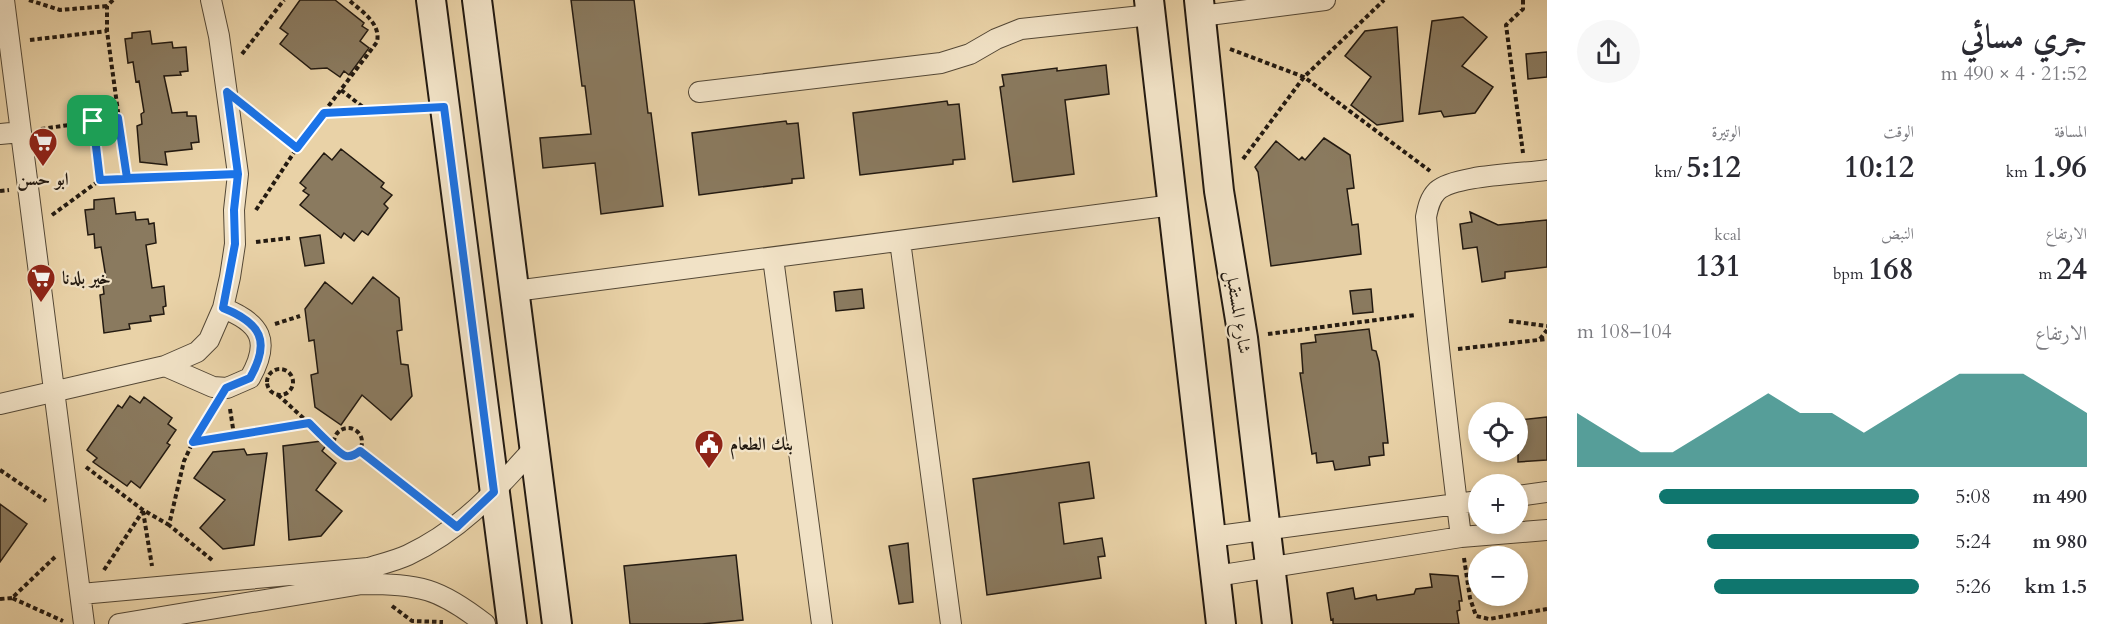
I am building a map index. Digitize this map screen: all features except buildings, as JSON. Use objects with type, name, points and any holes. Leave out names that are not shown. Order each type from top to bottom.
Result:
[{"type":"street","points":[[4,0],[55,390],[69,517],[85,593],[84,624]]},
{"type":"street","points":[[0,404],[165,366],[196,352],[209,340],[223,308],[235,244],[234,210],[238,174],[212,0]]},
{"type":"street","points":[[431,0],[512,624]]},
{"type":"street","points":[[477,0],[557,624]]},
{"type":"street","points":[[1201,19],[1325,0]]},
{"type":"street","points":[[699,92],[941,63],[970,54],[996,39],[1021,29],[1150,7],[1221,624]]},
{"type":"street","name":"شارع المستقبل","points":[[1201,19],[1219,190],[1242,338],[1277,624]]},
{"type":"street","points":[[0,134],[21,132]]},
{"type":"street","points":[[1461,537],[1434,313],[1426,217],[1429,204],[1437,192],[1447,184],[1547,170]]},
{"type":"street","points":[[515,291],[1173,205]]},
{"type":"street","points":[[900,241],[951,624]]},
{"type":"street","points":[[773,258],[822,624]]},
{"type":"street","points":[[165,366],[213,387],[226,388],[250,378],[261,354],[257,329],[251,322],[223,308]]},
{"type":"street","points":[[85,593],[368,568],[405,556],[457,527],[494,492],[535,447]]},
{"type":"street","points":[[1528,495],[1547,492]]},
{"type":"street","points":[[1211,537],[1468,502]]},
{"type":"street","points":[[1216,576],[1461,537],[1547,530]]},
{"type":"street","points":[[119,624],[362,584],[397,584],[426,588],[449,598],[485,624]]},
{"type":"path","points":[[29,0],[60,10],[107,6],[113,0]]},
{"type":"path","points":[[283,0],[226,84],[297,148]]},
{"type":"path","points":[[235,244],[297,148],[377,42],[379,34],[376,26],[349,0]]},
{"type":"path","points":[[1219,190],[1304,77],[1384,0]]},
{"type":"path","points":[[1523,0],[1523,9],[1506,25],[1526,173]]},
{"type":"path","points":[[107,6],[107,31],[127,178]]},
{"type":"path","points":[[1201,19],[1304,77],[1447,184]]},
{"type":"path","points":[[10,43],[107,31]]},
{"type":"path","points":[[341,90],[369,112]]},
{"type":"path","points":[[324,113],[444,107]]},
{"type":"path","points":[[21,132],[118,118]]},
{"type":"path","points":[[93,121],[100,180]]},
{"type":"path","points":[[33,228],[100,180],[238,174]]},
{"type":"path","points":[[235,244],[290,238]]},
{"type":"path","points":[[1242,338],[1434,313]]},
{"type":"path","points":[[1509,321],[1547,326]]},
{"type":"path","points":[[1539,340],[1547,330]]},
{"type":"path","points":[[1440,352],[1547,339]]},
{"type":"path","points":[[276,394],[289,391],[292,385],[293,379],[284,369],[271,372],[267,385],[271,391],[309,423],[339,453],[346,456],[360,451],[363,444],[362,437],[358,431],[343,428],[334,440],[335,447]]},
{"type":"path","points":[[169,525],[184,461],[226,388]]},
{"type":"path","points":[[193,442],[309,423]]},
{"type":"path","points":[[62,450],[143,510],[169,525],[237,580]]},
{"type":"path","points":[[360,451],[457,527]]},
{"type":"path","points":[[0,470],[69,517]]},
{"type":"path","points":[[143,510],[156,587]]},
{"type":"path","points":[[85,593],[143,510]]},
{"type":"path","points":[[1461,537],[1470,598],[1476,616],[1489,622],[1547,609]]},
{"type":"path","points":[[12,598],[73,541]]},
{"type":"path","points":[[0,599],[12,598],[69,624]]},
{"type":"place","name":"ابو حسن","points":[[43,168]]},
{"type":"place","name":"خير بلدنا","points":[[41,304]]},
{"type":"place","name":"بنك الطعام","points":[[709,470]]},
{"type":"route","points":[[93,121],[100,180],[238,174],[227,92],[297,148],[324,113],[444,107],[494,492],[457,527],[360,451],[346,456],[339,453],[309,423],[193,442],[226,388],[250,378],[261,354],[257,329],[251,322],[223,308],[235,244],[234,210],[238,174],[127,178],[118,118],[93,121]]}]
